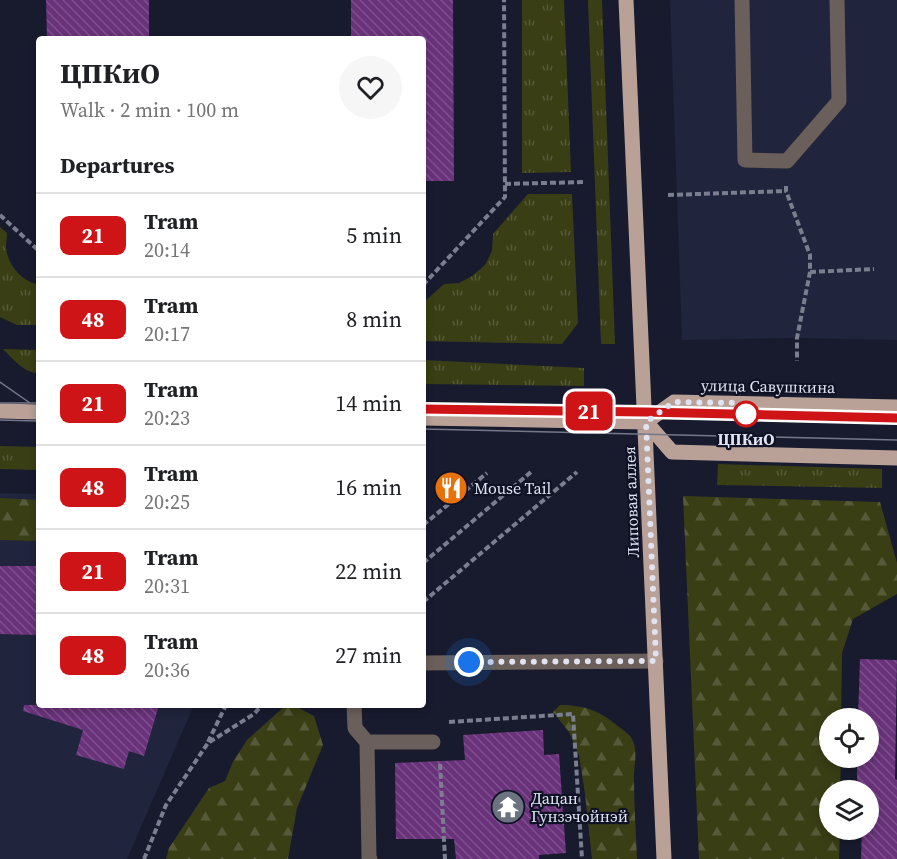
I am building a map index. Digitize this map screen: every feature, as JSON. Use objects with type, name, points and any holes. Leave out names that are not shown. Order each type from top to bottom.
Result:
[{"type":"main road","name":"Липовая аллея","points":[[626,0],[664,859]]},
{"type":"main road","name":"улица Савушкина","points":[[646,422],[674,402],[897,407]]},
{"type":"main road","points":[[0,411],[36,412]]},
{"type":"main road","points":[[426,418],[646,422],[672,452],[897,458]]},
{"type":"lane","points":[[742,0],[745,160],[787,161],[839,101],[837,0]]},
{"type":"lane","points":[[426,663],[656,661]]},
{"type":"lane","points":[[354,708],[355,728],[367,742],[370,859]]},
{"type":"lane","points":[[367,742],[433,742]]},
{"type":"path","points":[[426,282],[505,197],[504,0]]},
{"type":"path","points":[[787,161],[786,191],[810,255],[810,272],[797,338],[797,361]]},
{"type":"path","points":[[505,184],[584,182]]},
{"type":"path","points":[[668,195],[786,191]]},
{"type":"path","points":[[0,214],[36,247]]},
{"type":"path","points":[[810,272],[874,269]]},
{"type":"path","points":[[426,560],[531,472]]},
{"type":"path","points":[[426,599],[577,472]]},
{"type":"path","points":[[426,523],[487,473]]},
{"type":"path","points":[[144,859],[166,805],[208,743],[225,708]]},
{"type":"path","points":[[208,743],[254,714],[259,708]]},
{"type":"path","points":[[438,722],[573,714],[582,859]]},
{"type":"path","points":[[440,757],[445,859]]},
{"type":"shaded area","points":[[670,0],[897,0],[897,340],[797,338],[682,340]]},
{"type":"shaded area","points":[[0,493],[36,494],[36,708],[193,708],[127,859],[0,859]]},
{"type":"green space","points":[[522,0],[564,0],[571,172],[522,173]]},
{"type":"green space","points":[[588,0],[602,0],[615,344],[601,344]]},
{"type":"green space","points":[[528,194],[572,194],[578,323],[562,344],[426,341],[426,300],[444,284],[459,283],[485,265],[492,251],[493,234]]},
{"type":"green space","points":[[0,227],[7,233],[7,255],[13,267],[27,280],[36,284],[36,325],[17,325],[0,317]]},
{"type":"green space","points":[[3,349],[36,350],[36,372],[28,371]]},
{"type":"green space","points":[[426,360],[584,368],[584,386],[426,384]]},
{"type":"green space","points":[[0,446],[36,447],[36,470],[0,469]]},
{"type":"green space","points":[[718,464],[882,469],[882,488],[717,485]]},
{"type":"green space","points":[[683,496],[880,502],[897,563],[897,594],[853,619],[842,653],[841,708],[819,708],[819,768],[841,768],[840,780],[819,780],[819,840],[840,840],[839,859],[699,859]]},
{"type":"green space","points":[[0,498],[36,500],[36,541],[0,540]]},
{"type":"green space","points":[[560,705],[577,706],[599,713],[632,739],[635,754],[637,859],[592,859],[579,755],[569,732],[553,712]]},
{"type":"green space","points":[[283,708],[299,708],[314,716],[323,745],[297,808],[288,859],[166,859],[169,848],[209,788],[225,781],[233,762],[247,740]]},
{"type":"building","points":[[46,0],[149,0],[149,36],[47,36]]},
{"type":"building","points":[[351,0],[453,0],[454,181],[426,181],[426,36],[351,36]]},
{"type":"building","points":[[0,566],[36,566],[36,635],[0,634]]},
{"type":"building","points":[[860,659],[897,660],[895,779],[897,780],[897,859],[861,859],[862,840],[879,840],[879,780],[857,780],[857,768],[879,768],[879,708],[858,708]]},
{"type":"building","points":[[24,705],[36,705],[36,708],[158,708],[144,756],[129,751],[124,769],[76,755],[83,730],[23,711]]},
{"type":"building","name":"Дацан Гунзэчойнэй","points":[[543,730],[544,755],[559,754],[566,853],[539,855],[539,859],[456,859],[454,839],[396,839],[395,763],[465,760],[463,735]]},
{"type":"tram line","points":[[0,382],[30,403]]},
{"type":"tram line","points":[[0,403],[36,403]]},
{"type":"tram line","points":[[426,409],[897,418]]},
{"type":"tram line","name":"21","points":[[426,409],[897,418]]},
{"type":"tram line","points":[[0,420],[36,421]]},
{"type":"tram line","points":[[426,429],[897,440]]},
{"type":"place","name":"ЦПКиО","points":[[746,414]]},
{"type":"place","name":"Mouse Tail","points":[[451,488]]},
{"type":"place","name":"Дацан Гунзэчойнэй","points":[[508,807]]},
{"type":"route","points":[[469,662],[656,661],[646,422],[674,402],[741,403],[746,414]]}]
